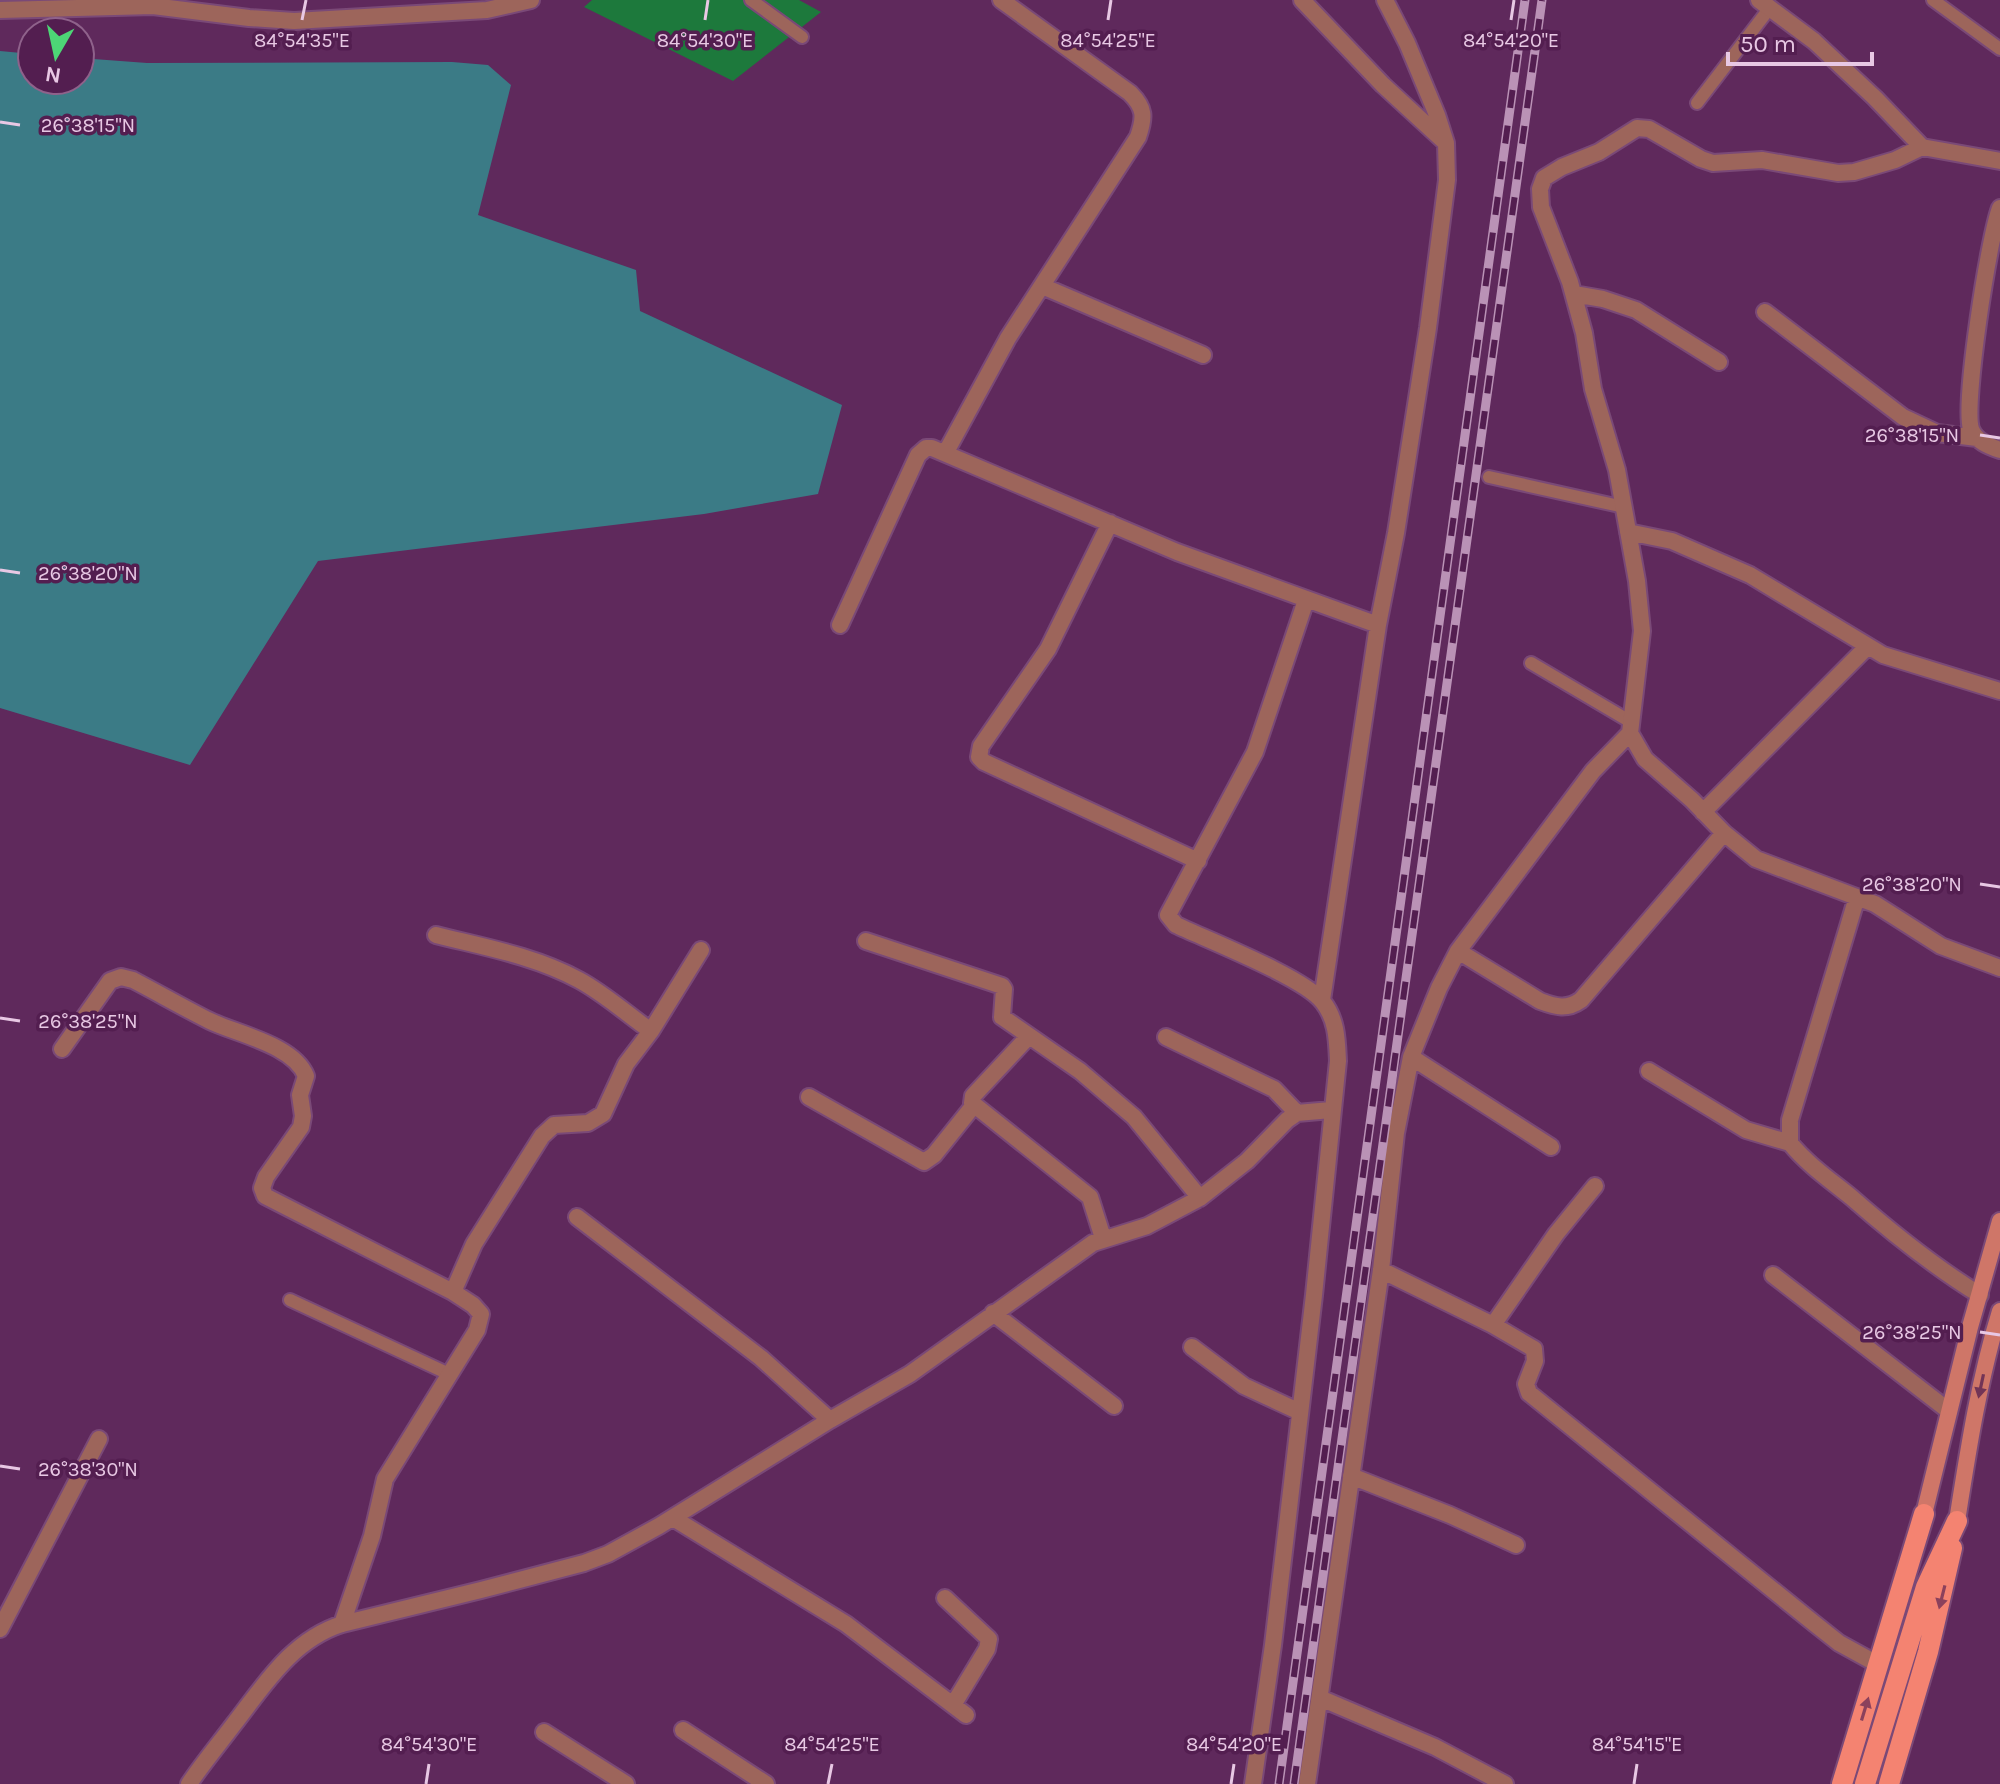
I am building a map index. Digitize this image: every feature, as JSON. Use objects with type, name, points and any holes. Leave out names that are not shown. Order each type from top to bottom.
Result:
[{"type":"main road","points":[[1842,1784],[1924,1514],[2000,1221]]},
{"type":"main road","points":[[1889,1784],[1945,1587],[1967,1454],[1996,1342],[2000,1311]]},
{"type":"main road","points":[[1924,1514],[1926,1587]]},
{"type":"main road","points":[[1865,1784],[1926,1587],[1957,1521]]},
{"type":"street","points":[[0,10],[153,6],[294,21],[487,10],[531,0]]},
{"type":"street","points":[[946,452],[1008,338],[1138,137],[1144,109],[1130,93],[1001,0]]},
{"type":"street","points":[[1302,0],[1383,85],[1446,143]]},
{"type":"street","points":[[1322,1000],[1378,625],[1396,533],[1428,328],[1447,180],[1446,143],[1407,43],[1385,0]]},
{"type":"street","points":[[1764,4],[1814,41],[1922,147]]},
{"type":"street","points":[[2000,161],[1922,147],[1895,160],[1854,172],[1838,173],[1762,160],[1713,163],[1649,129],[1637,128],[1599,152],[1550,174],[1541,183],[1541,207],[1574,294],[1593,389],[1617,470],[1624,507],[1642,631],[1630,728],[1645,759],[1756,859],[1875,904],[1941,946],[2000,968]]},
{"type":"street","points":[[1977,438],[1972,431],[1969,405],[1990,252],[2000,208]]},
{"type":"street","points":[[1042,286],[1203,355]]},
{"type":"street","points":[[1574,294],[1612,301],[1636,310],[1719,362]]},
{"type":"street","points":[[1765,312],[1903,417],[1937,433],[1977,438],[2000,450]]},
{"type":"street","points":[[840,625],[918,455],[926,448],[946,452],[1237,576],[1378,625]]},
{"type":"street","points":[[1110,523],[1048,649],[981,746],[979,757],[1198,861]]},
{"type":"street","points":[[1628,532],[1672,541],[1750,575],[1867,647],[2000,691]]},
{"type":"street","points":[[1253,1784],[1273,1645],[1316,1280],[1338,1061],[1337,1036],[1332,1016],[1322,1000],[1300,983],[1171,921],[1169,911],[1255,752],[1306,600]]},
{"type":"street","points":[[1703,812],[1867,647]]},
{"type":"street","points":[[1307,1784],[1381,1270],[1396,1133],[1411,1057],[1458,951],[1593,771],[1630,728]]},
{"type":"street","points":[[1458,951],[1540,1001],[1552,1006],[1571,1007],[1581,1000],[1724,833]]},
{"type":"street","points":[[1790,1143],[1790,1120],[1857,897]]},
{"type":"street","points":[[436,935],[540,962],[558,970],[582,982],[651,1031]]},
{"type":"street","points":[[866,941],[1002,986],[1001,1015],[1080,1071],[1134,1117],[1200,1198]]},
{"type":"street","points":[[453,1292],[474,1244],[547,1130],[554,1125],[588,1123],[603,1114],[626,1064],[651,1031],[701,950]]},
{"type":"street","points":[[62,1049],[110,981],[121,977],[133,980],[211,1021],[271,1044],[302,1069],[306,1076],[300,1095],[301,1127],[266,1177],[262,1188],[265,1196],[453,1292],[481,1314],[477,1330],[385,1479],[372,1536],[342,1624]]},
{"type":"street","points":[[1029,1036],[973,1096],[971,1102],[1090,1197],[1103,1238]]},
{"type":"street","points":[[1166,1037],[1274,1089],[1297,1113]]},
{"type":"street","points":[[1411,1057],[1551,1147]]},
{"type":"street","points":[[1649,1071],[1746,1130],[1790,1143],[1895,1237],[1935,1268],[1980,1295]]},
{"type":"street","points":[[809,1097],[924,1162],[934,1155],[974,1105]]},
{"type":"street","points":[[189,1784],[287,1657],[306,1640],[342,1624],[392,1614],[608,1554],[910,1374],[1078,1252],[1103,1238],[1147,1226],[1200,1198],[1247,1161],[1297,1113],[1331,1110]]},
{"type":"street","points":[[1493,1325],[1556,1234],[1595,1186]]},
{"type":"street","points":[[577,1217],[751,1350],[830,1420]]},
{"type":"street","points":[[1381,1270],[1493,1325],[1534,1349],[1535,1361],[1526,1384],[1529,1393],[1839,1643],[1879,1665]]},
{"type":"street","points":[[1773,1275],[1949,1411]]},
{"type":"street","points":[[993,1313],[1114,1406]]},
{"type":"street","points":[[1192,1347],[1244,1386],[1300,1412]]},
{"type":"street","points":[[0,1629],[99,1439]]},
{"type":"street","points":[[1351,1476],[1516,1545]]},
{"type":"street","points":[[673,1518],[846,1624],[959,1710],[989,1639],[945,1598]]},
{"type":"street","points":[[1320,1698],[1435,1747],[1505,1784]]},
{"type":"street","points":[[683,1730],[766,1784]]},
{"type":"street","points":[[544,1732],[626,1784]]},
{"type":"lane","points":[[751,0],[802,37]]},
{"type":"lane","points":[[1933,0],[2000,49]]},
{"type":"lane","points":[[1697,103],[1764,4]]},
{"type":"lane","points":[[1489,477],[1624,507]]},
{"type":"lane","points":[[1531,663],[1630,728]]},
{"type":"lane","points":[[290,1300],[449,1374]]},
{"type":"green space","points":[[592,0],[799,0],[821,12],[733,81],[584,7]]},
{"type":"shaded area","points":[[0,51],[16,52],[16,96],[96,96],[96,59],[147,63],[452,62],[488,65],[511,85],[478,215],[636,270],[640,311],[842,405],[818,494],[704,514],[318,561],[190,765],[0,708]]},
{"type":"railway","points":[[1279,1784],[1525,0]]},
{"type":"railway","points":[[1294,1784],[1542,0]]}]
